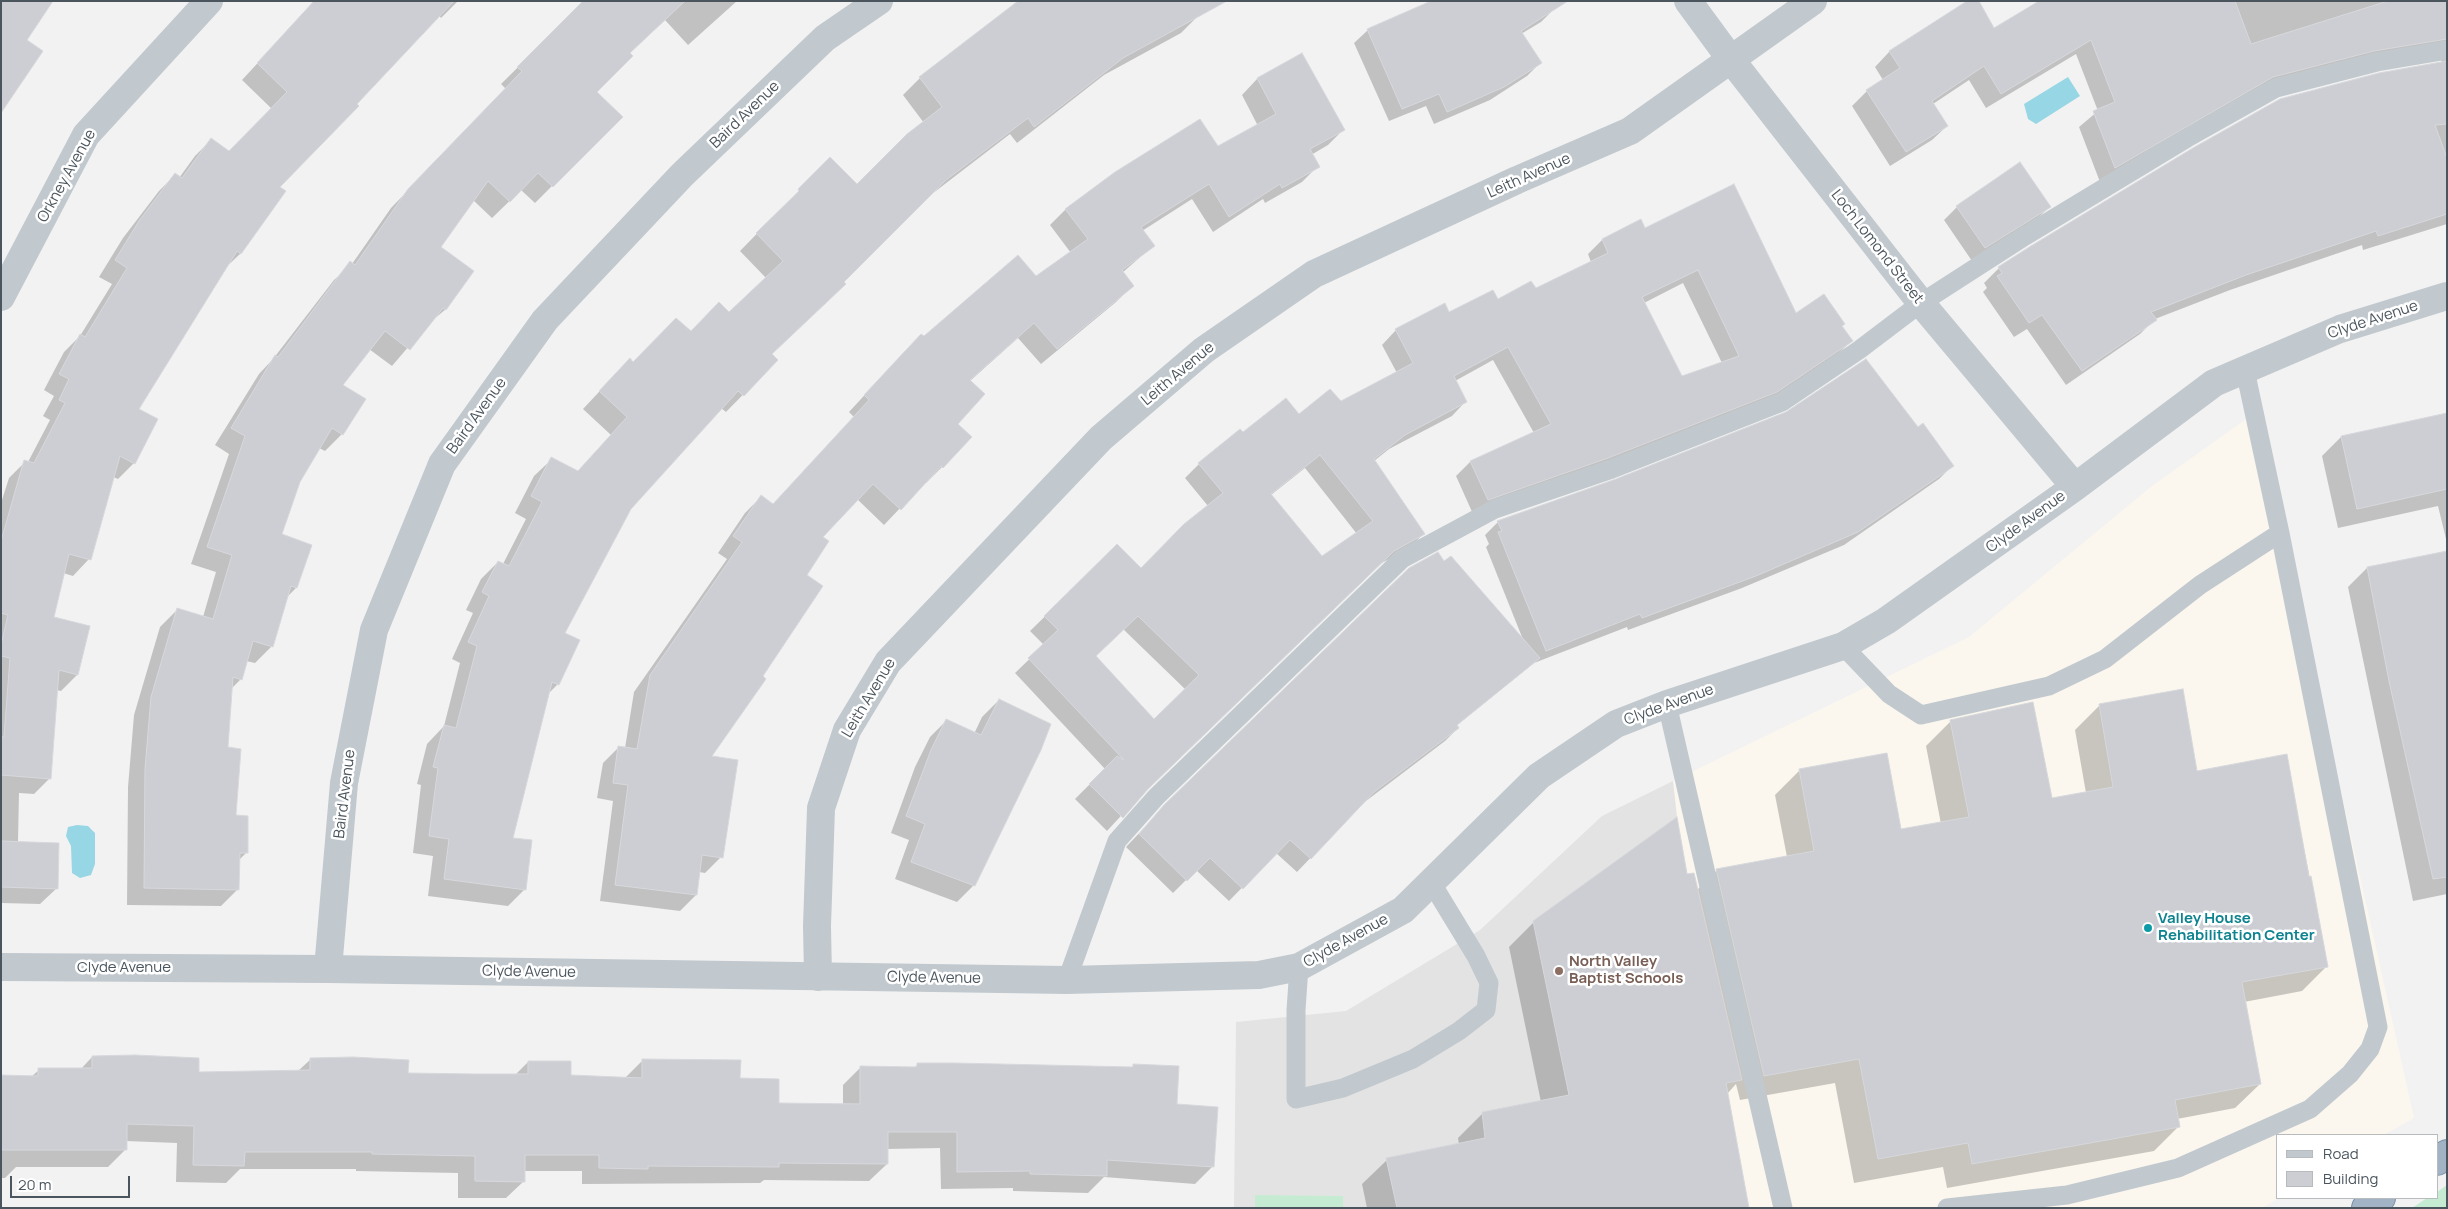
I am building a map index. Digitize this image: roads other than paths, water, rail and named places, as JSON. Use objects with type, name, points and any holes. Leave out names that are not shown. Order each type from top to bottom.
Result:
[{"type":"highway","points":[[2366,1208],[2380,1199]]},
{"type":"street","name":"Orkney Avenue","points":[[1,297],[86,135],[209,1]]},
{"type":"street","name":"Baird Avenue","points":[[328,969],[344,783],[374,630],[442,464],[545,320],[675,182],[825,38],[879,1]]},
{"type":"street","name":"Loch Lomond Street","points":[[1688,1],[1732,61],[1921,304],[2074,487]]},
{"type":"street","name":"Leith Avenue","points":[[818,977],[817,926],[821,808],[847,730],[888,662],[1102,438],[1204,350],[1314,274],[1517,180],[1630,132],[1732,61],[1813,1]]},
{"type":"street","name":"Clyde Avenue","points":[[1,967],[328,969],[1067,980],[1259,975],[1299,967],[1403,910],[1539,776],[1616,724],[1668,704],[1843,646],[1886,621],[2074,487],[2214,383],[2340,329],[2447,296]]},
{"type":"lane","points":[[1067,980],[1117,841],[1156,797],[1402,559],[1495,509],[1612,469],[1782,402],[1859,350],[1921,304],[2025,236],[2178,143],[2276,88],[2377,62],[2447,50]]},
{"type":"lane","points":[[1947,1208],[2067,1195],[2178,1168],[2310,1108],[2350,1074],[2370,1049],[2378,1027],[2280,533],[2245,370]]},
{"type":"lane","points":[[1843,646],[1889,694],[1921,714],[2049,686],[2105,659],[2200,585],[2280,533]]},
{"type":"lane","points":[[1668,704],[1782,1208]]},
{"type":"lane","points":[[1299,967],[1296,1010],[1296,1099],[1343,1088],[1413,1058],[1459,1031],[1486,1010],[1489,982],[1476,956],[1431,882]]},
{"type":"water","points":[[2068,77],[2080,96],[2036,124],[2028,119],[2024,104]]},
{"type":"water","points":[[77,825],[88,826],[95,833],[95,864],[91,875],[80,878],[72,873],[71,846],[66,836],[68,827]]},
{"type":"place","name":"Valley House Rehabilitation Center","points":[[2148,928]]},
{"type":"place","name":"North Valley Baptist Schools","points":[[1559,971]]}]
